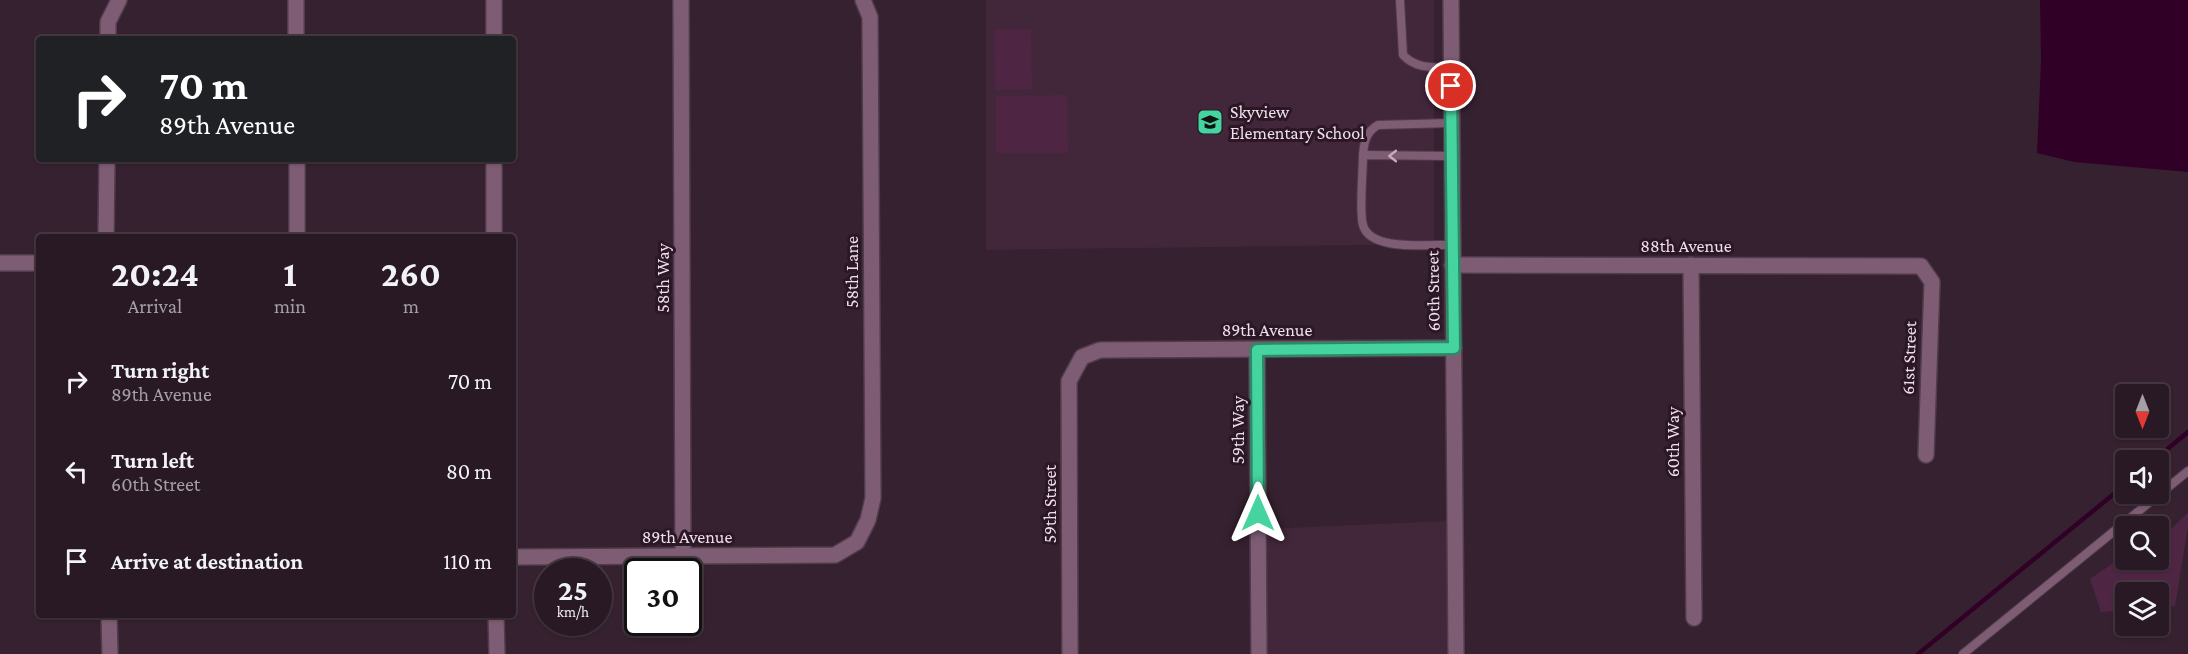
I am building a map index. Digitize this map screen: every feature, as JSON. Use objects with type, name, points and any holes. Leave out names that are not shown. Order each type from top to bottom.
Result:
[{"type":"street","points":[[108,36],[108,22],[119,0]]},
{"type":"street","points":[[296,0],[296,36]]},
{"type":"street","points":[[494,0],[494,36]]},
{"type":"street","name":"58th Way","points":[[681,0],[684,557]]},
{"type":"street","name":"58th Lane","points":[[857,542],[868,520],[873,498],[870,17],[863,0]]},
{"type":"street","name":"60th Street","points":[[1450,0],[1456,654]]},
{"type":"street","points":[[106,234],[107,162]]},
{"type":"street","points":[[297,162],[297,234]]},
{"type":"street","points":[[494,162],[494,234]]},
{"type":"street","points":[[0,263],[36,263]]},
{"type":"street","name":"88th Avenue","points":[[1452,265],[1921,266]]},
{"type":"street","name":"60th Way","points":[[1691,265],[1694,618]]},
{"type":"street","name":"61st Street","points":[[1921,266],[1932,282],[1926,455]]},
{"type":"street","name":"89th Avenue","points":[[1082,357],[1100,350],[1454,348]]},
{"type":"street","name":"59th Way","points":[[1257,350],[1258,654]]},
{"type":"street","name":"59th Street","points":[[1070,654],[1069,381],[1082,357]]},
{"type":"street","name":"89th Avenue","points":[[516,557],[835,555],[857,542]]},
{"type":"street","points":[[110,618],[110,654]]},
{"type":"street","points":[[496,618],[497,654]]},
{"type":"lane","points":[[1400,0],[1403,55],[1409,62],[1421,67],[1451,68]]},
{"type":"lane","points":[[1451,123],[1378,125],[1367,135],[1363,156],[1362,224],[1368,236],[1377,241],[1391,244],[1452,244]]},
{"type":"lane","points":[[1363,156],[1451,156]]},
{"type":"lane","points":[[1963,654],[2188,471]]},
{"type":"shaded area","name":"Skyview Elementary School","points":[[986,0],[1434,0],[1434,244],[986,250]]},
{"type":"shaded area","points":[[2040,0],[2188,0],[2188,172],[2074,162],[2037,153],[2041,60]]},
{"type":"shaded area","points":[[1031,29],[1032,89],[995,90],[994,30]]},
{"type":"shaded area","points":[[1067,95],[1068,153],[996,153],[996,96]]},
{"type":"shaded area","points":[[2188,513],[2175,606],[2169,606],[2169,582],[2115,582],[2115,611],[2101,612],[2090,579],[2115,562],[2115,570],[2169,570],[2169,530]]},
{"type":"shaded area","points":[[1447,521],[1448,654],[1267,654],[1266,529]]},
{"type":"waterway","points":[[2166,450],[2188,432]]},
{"type":"waterway","points":[[1918,654],[2115,493]]},
{"type":"place","name":"Skyview Elementary School","points":[[1210,122]]},
{"type":"route","points":[[1258,513],[1257,350],[1454,348],[1451,86]]}]
